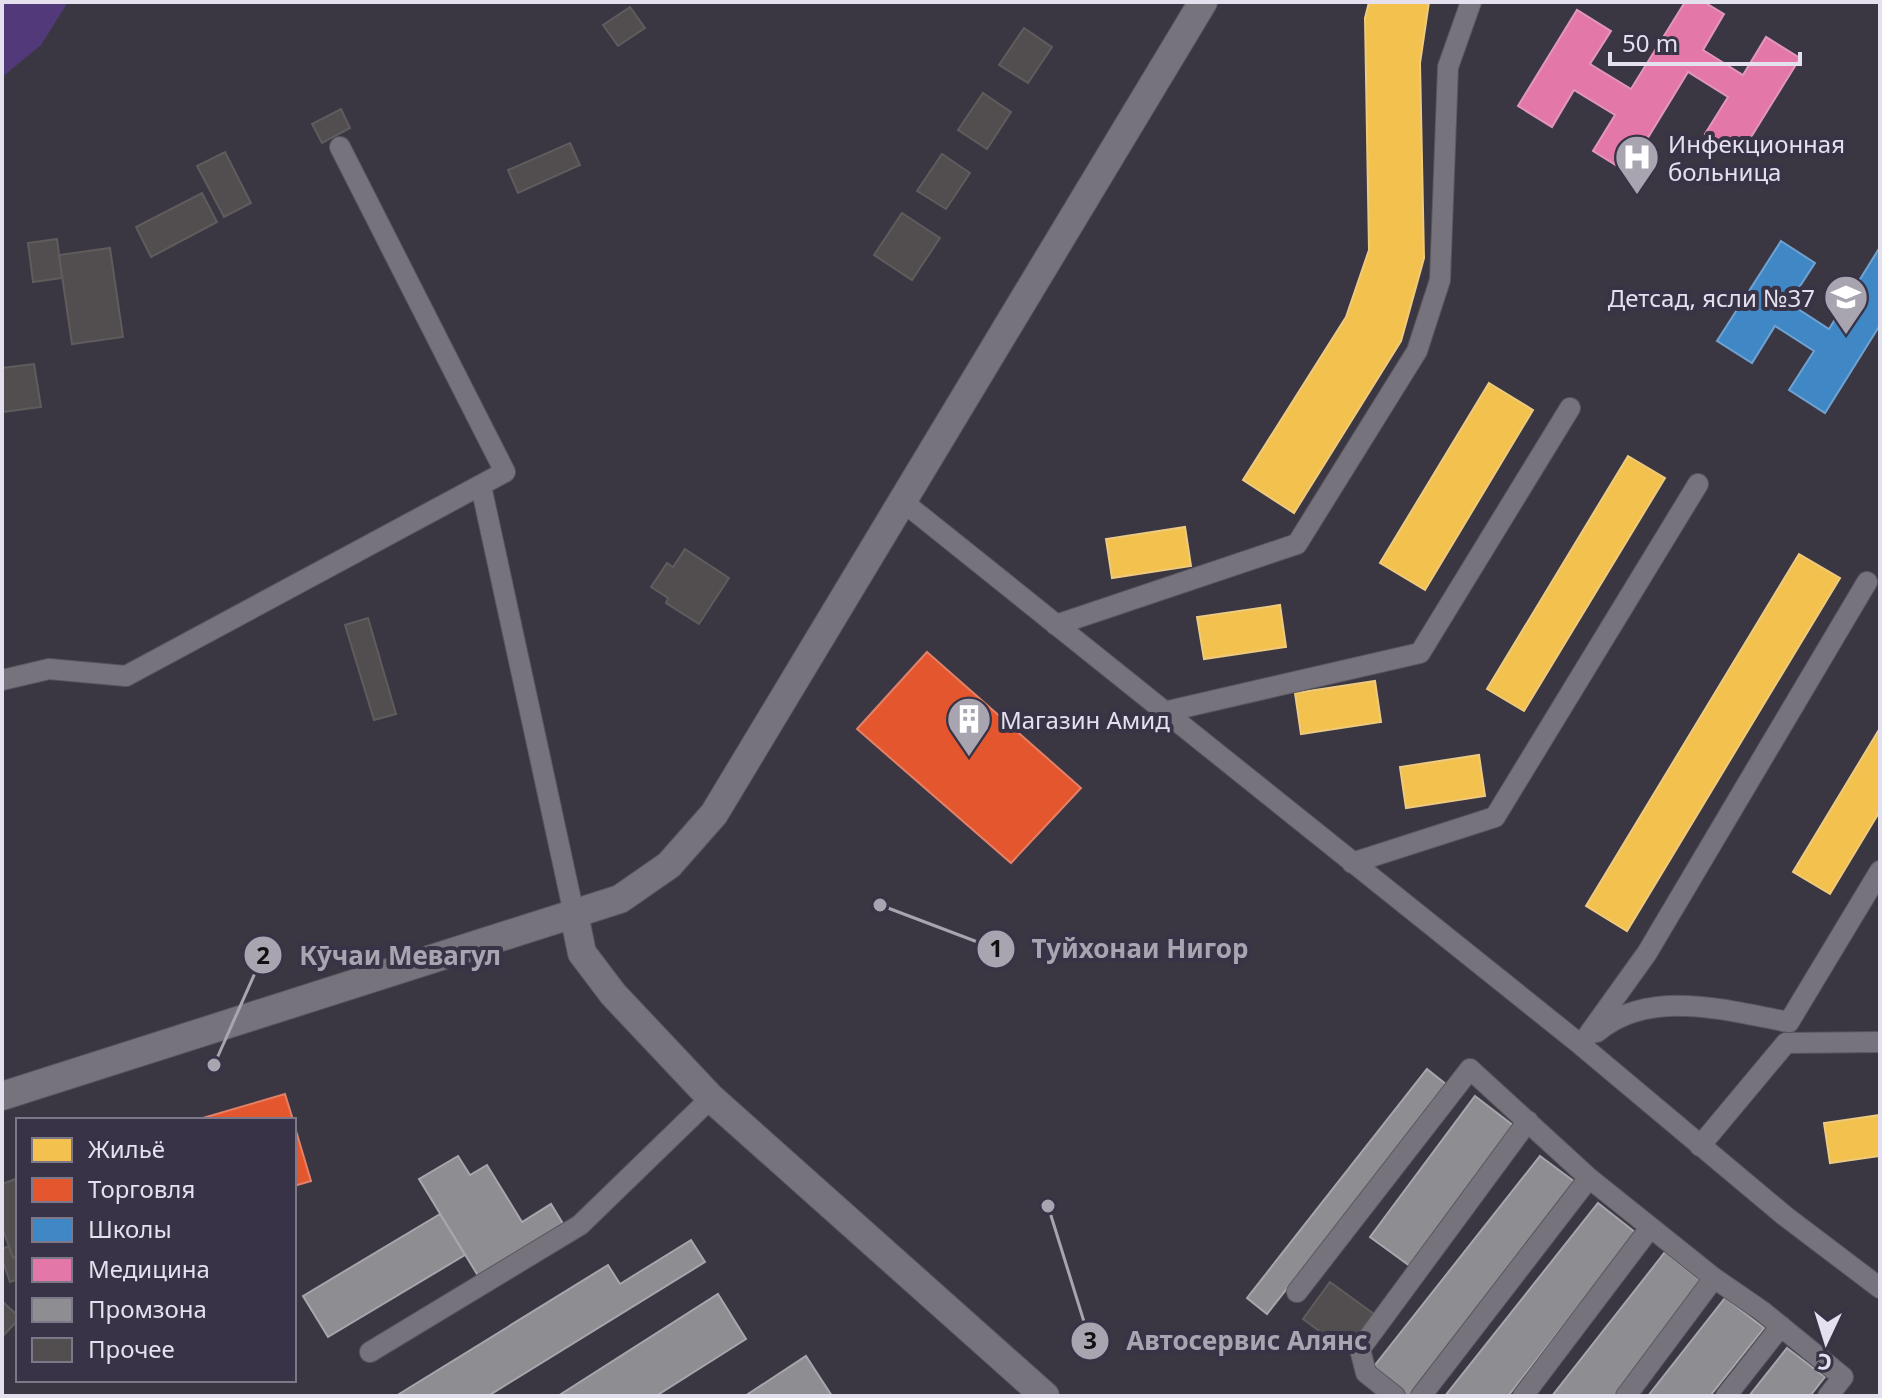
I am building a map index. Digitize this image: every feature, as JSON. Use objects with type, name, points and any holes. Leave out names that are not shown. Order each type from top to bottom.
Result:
[{"type":"main road","points":[[2,1096],[620,899],[669,865],[714,814],[1203,2]]},
{"type":"main road","points":[[574,914],[582,953],[613,994],[711,1098],[1045,1396]]},
{"type":"street","points":[[1056,625],[1297,544],[1417,351],[1440,280],[1448,67],[1471,2]]},
{"type":"street","points":[[2,680],[49,669],[126,676],[505,472],[340,147]]},
{"type":"street","points":[[1164,712],[1420,653],[1570,408]]},
{"type":"street","points":[[1352,863],[1495,817],[1698,484]]},
{"type":"street","points":[[481,486],[574,914]]},
{"type":"street","points":[[902,501],[1581,1045],[1785,1216],[1880,1288]]},
{"type":"street","points":[[1581,1045],[1647,953],[1867,582]]},
{"type":"street","points":[[1581,1045],[1624,1014],[1665,1005],[1735,1012],[1789,1022],[1880,871]]},
{"type":"street","points":[[1700,1146],[1786,1043],[1880,1042]]},
{"type":"street","points":[[1297,1292],[1470,1069],[1589,1178],[1843,1377],[1828,1396]]},
{"type":"street","points":[[370,1352],[580,1225],[711,1098]]},
{"type":"street","points":[[1395,1396],[1366,1373],[1360,1349],[1528,1121]]},
{"type":"street","points":[[1421,1396],[1589,1178]]},
{"type":"street","points":[[1523,1396],[1650,1228]]},
{"type":"street","points":[[1626,1396],[1714,1278]]},
{"type":"street","points":[[1726,1396],[1781,1326]]},
{"type":"shaded area","points":[[2,2],[68,2],[41,45],[2,77]]},
{"type":"building: Жильё","points":[[1369,2],[1429,2],[1420,63],[1424,258],[1401,341],[1294,513],[1243,480],[1346,317],[1369,250],[1365,18]]},
{"type":"building: Жильё","points":[[1489,383],[1533,410],[1425,590],[1380,563]]},
{"type":"building: Жильё","points":[[1628,456],[1665,478],[1524,711],[1487,689]]},
{"type":"building: Жильё","points":[[1185,527],[1191,566],[1112,578],[1106,539]]},
{"type":"building: Жильё","points":[[1799,554],[1840,578],[1627,931],[1586,906]]},
{"type":"building: Жильё","points":[[1280,605],[1286,647],[1204,659],[1197,617]]},
{"type":"building: Жильё","points":[[1375,681],[1381,722],[1301,734],[1295,693]]},
{"type":"building: Жильё","points":[[1880,728],[1880,811],[1830,894],[1793,872]]},
{"type":"building: Жильё","points":[[1479,755],[1485,796],[1406,808],[1400,767]]},
{"type":"building: Жильё","points":[[1880,1115],[1880,1156],[1830,1163],[1824,1123]]},
{"type":"building: Торговля","name":"Магазин Амид","points":[[927,652],[1081,788],[1011,863],[857,729]]},
{"type":"building: Торговля","points":[[285,1094],[292,1118],[203,1118]]},
{"type":"building: Торговля","points":[[296,1131],[311,1181],[296,1185]]},
{"type":"building: Школы","points":[[1781,241],[1815,263],[1789,303],[1829,329],[1880,247],[1880,325],[1825,413],[1789,390],[1814,351],[1775,326],[1752,363],[1717,341]]},
{"type":"building: Медицина","points":[[1685,2],[1704,2],[1724,14],[1703,50],[1743,75],[1766,37],[1800,58],[1740,155],[1705,134],[1728,97],[1688,72],[1627,172],[1593,151],[1615,115],[1574,90],[1552,127],[1518,106],[1577,10],[1611,31],[1590,64],[1631,89]]},
{"type":"building: Промзона","points":[[1427,1069],[1447,1085],[1267,1314],[1247,1298]]},
{"type":"building: Промзона","points":[[1475,1096],[1514,1126],[1410,1266],[1370,1237]]},
{"type":"building: Промзона","points":[[458,1156],[470,1175],[487,1165],[522,1222],[551,1204],[565,1227],[480,1279],[419,1179]]},
{"type":"building: Промзона","points":[[1540,1156],[1579,1185],[1413,1396],[1404,1396],[1371,1370]]},
{"type":"building: Промзона","points":[[1598,1203],[1636,1233],[1508,1396],[1445,1396]]},
{"type":"building: Промзона","points":[[440,1214],[465,1255],[328,1337],[303,1296]]},
{"type":"building: Промзона","points":[[691,1240],[705,1262],[488,1396],[396,1396],[608,1265],[620,1284]]},
{"type":"building: Промзона","points":[[1665,1252],[1703,1283],[1614,1396],[1552,1396]]},
{"type":"building: Промзона","points":[[718,1294],[746,1339],[656,1396],[558,1396]]},
{"type":"building: Промзона","points":[[1725,1298],[1764,1328],[1710,1396],[1648,1396]]},
{"type":"building: Промзона","points":[[1787,1348],[1825,1377],[1810,1396],[1749,1396]]},
{"type":"building: Промзона","points":[[806,1356],[832,1396],[745,1396]]},
{"type":"building: Прочее","points":[[630,7],[645,28],[618,46],[603,25]]},
{"type":"building: Прочее","points":[[1024,28],[1052,47],[1028,83],[999,65]]},
{"type":"building: Прочее","points":[[983,93],[1011,112],[987,149],[958,130]]},
{"type":"building: Прочее","points":[[341,109],[350,128],[322,143],[312,124]]},
{"type":"building: Прочее","points":[[570,143],[580,165],[518,193],[508,170]]},
{"type":"building: Прочее","points":[[225,152],[251,203],[224,217],[197,166]]},
{"type":"building: Прочее","points":[[942,154],[970,173],[946,209],[917,191]]},
{"type":"building: Прочее","points":[[202,193],[217,222],[151,257],[136,227]]},
{"type":"building: Прочее","points":[[902,213],[940,238],[912,280],[874,255]]},
{"type":"building: Прочее","points":[[57,239],[62,278],[33,282],[28,243]]},
{"type":"building: Прочее","points":[[110,248],[123,337],[72,344],[59,255]]},
{"type":"building: Прочее","points":[[34,364],[41,407],[2,412],[2,368]]},
{"type":"building: Прочее","points":[[685,549],[729,578],[699,624],[666,603],[668,598],[651,587],[667,563],[673,567]]},
{"type":"building: Прочее","points":[[368,618],[396,714],[374,720],[345,625]]},
{"type":"building: Прочее","points":[[16,1179],[16,1257],[13,1258],[2,1227],[2,1184]]},
{"type":"building: Прочее","points":[[9,1246],[13,1258],[16,1257],[16,1280],[10,1282],[2,1259],[2,1249]]},
{"type":"building: Прочее","points":[[1330,1282],[1374,1314],[1347,1351],[1303,1319]]},
{"type":"building: Прочее","points":[[2,1301],[16,1314],[16,1322],[2,1337]]},
{"type":"place","name":"Инфекционная больница","points":[[1637,196]]},
{"type":"place","name":"Детсад, ясли №37","points":[[1846,336]]},
{"type":"place","name":"Магазин Амид","points":[[969,758]]},
{"type":"place","name":"Туйхонаи Нигор","points":[[880,905]]},
{"type":"place","name":"Кӯчаи Мевагул","points":[[214,1065]]},
{"type":"place","name":"Автосервис Алянс","points":[[1048,1206]]}]
